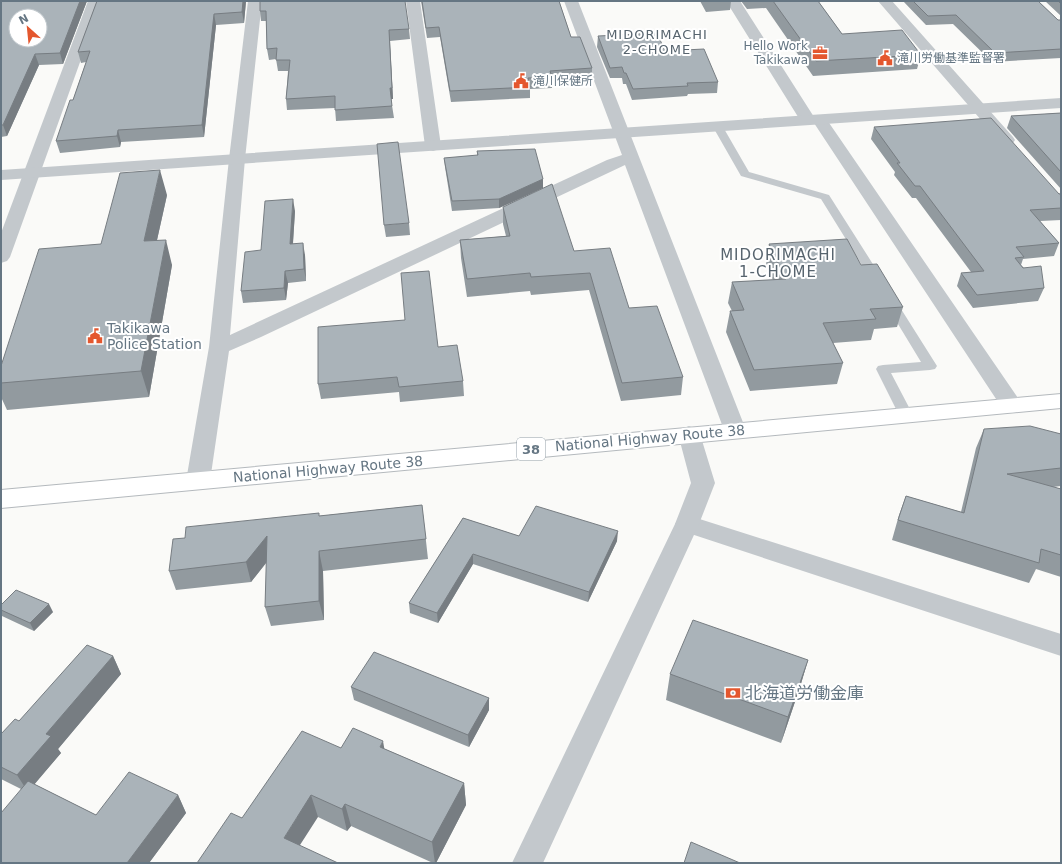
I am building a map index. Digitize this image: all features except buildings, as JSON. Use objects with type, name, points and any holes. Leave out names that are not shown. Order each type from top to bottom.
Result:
[{"type":"highway","name":"National Highway Route 38","points":[[1,499],[689,434],[1061,401]]},
{"type":"street","points":[[1,257],[94,1]]},
{"type":"street","points":[[198,481],[218,347],[255,1]]},
{"type":"street","points":[[413,1],[433,146]]},
{"type":"street","points":[[571,1],[734,430]]},
{"type":"street","points":[[733,1],[1012,406]]},
{"type":"street","points":[[885,1],[1015,149]]},
{"type":"street","points":[[1,175],[1061,103]]},
{"type":"street","points":[[218,347],[254,333],[613,163],[631,158]]},
{"type":"street","points":[[527,863],[687,524],[703,483],[689,434]]},
{"type":"street","points":[[687,524],[1061,645]]},
{"type":"lane","points":[[718,127],[745,174],[825,197],[930,366],[883,370],[906,415]]},
{"type":"place","name":"Hello Work Takikawa","points":[[820,53]]},
{"type":"place","name":"滝川労働基準監督署","points":[[885,58]]},
{"type":"place","name":"滝川保健所","points":[[521,81]]},
{"type":"place","name":"Takikawa Police Station","points":[[95,336]]},
{"type":"place","name":"北海道労働金庫","points":[[733,693]]},
{"type":"district","name":"MIDORIMACHI 2-CHOME","points":[[657,42]]},
{"type":"district","name":"MIDORIMACHI 1-CHOME","points":[[778,264]]}]
